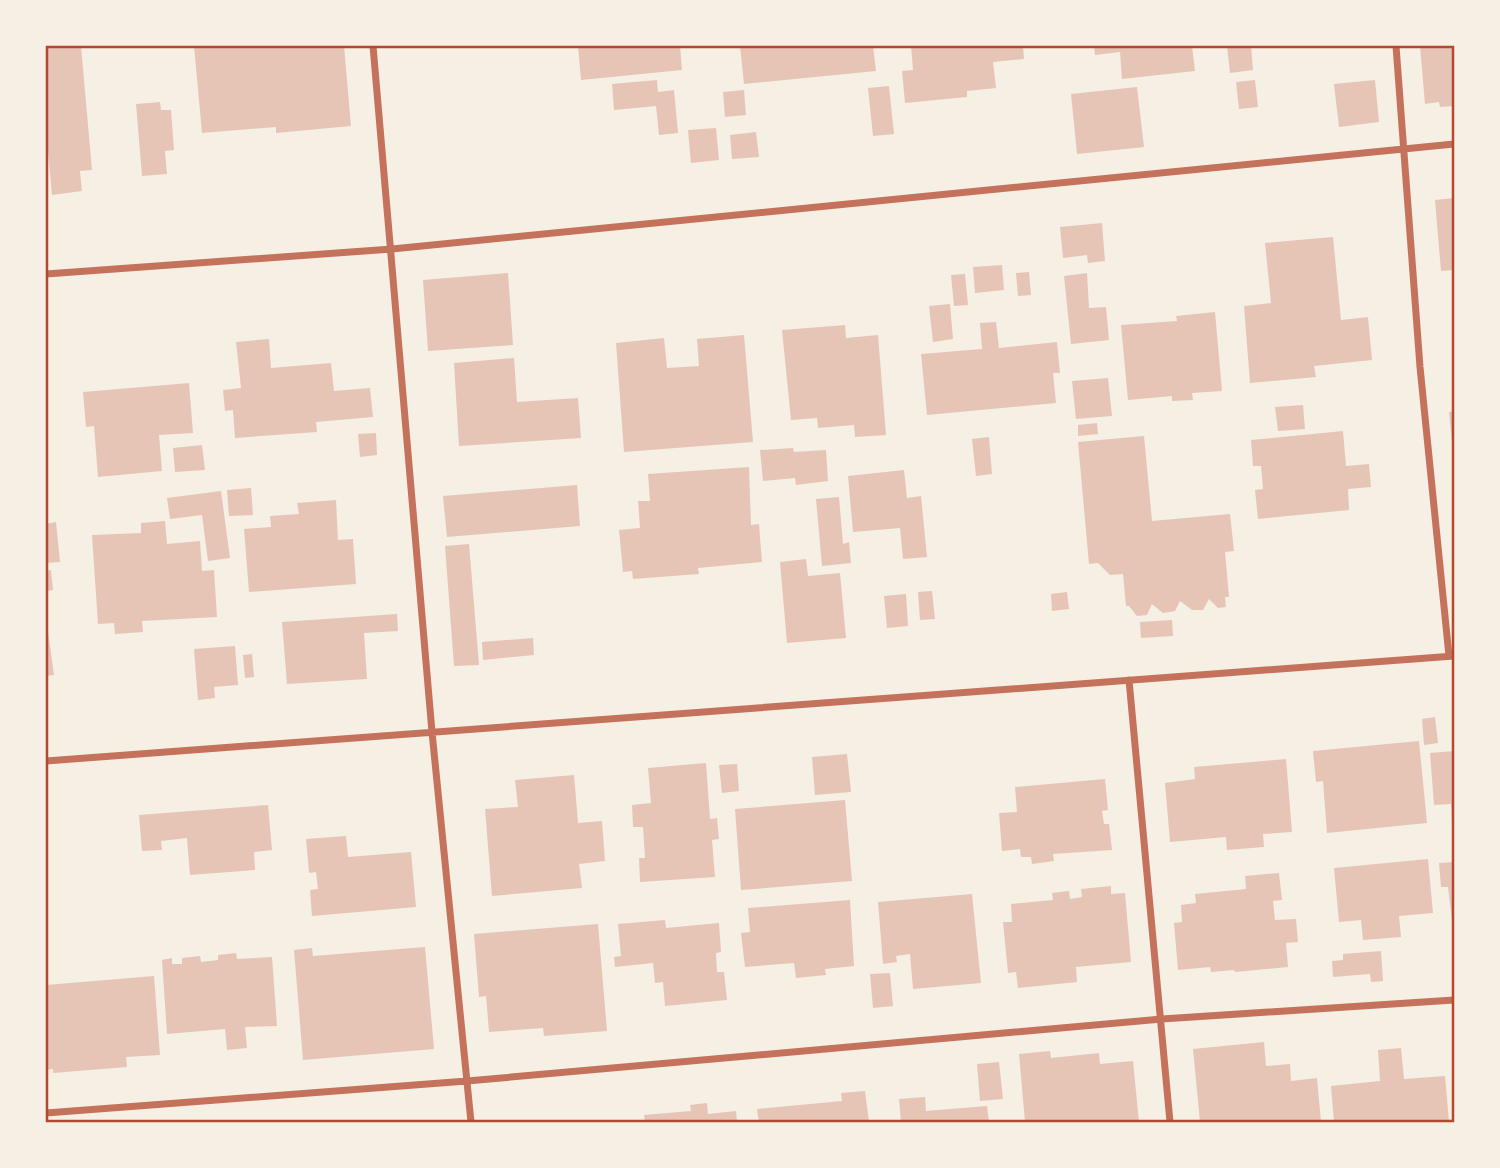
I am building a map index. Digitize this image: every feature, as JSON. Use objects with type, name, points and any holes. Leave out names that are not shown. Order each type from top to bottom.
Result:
[{"type":"street","points":[[373,46],[432,732],[471,1122]]},
{"type":"street","points":[[46,761],[1452,656],[1420,367],[1396,46]]},
{"type":"street","points":[[46,274],[392,249],[1454,144]]},
{"type":"street","points":[[1129,680],[1170,1122]]},
{"type":"street","points":[[46,1113],[467,1081],[1162,1019],[1454,1000]]},
{"type":"building","points":[[46,46],[81,46],[92,170],[80,171],[82,191],[52,195],[46,128]]},
{"type":"building","points":[[194,46],[344,46],[351,126],[276,133],[276,127],[202,133]]},
{"type":"building","points":[[578,46],[680,46],[682,70],[581,80]]},
{"type":"building","points":[[740,46],[873,46],[876,71],[744,84]]},
{"type":"building","points":[[911,46],[1023,46],[1024,59],[993,62],[996,88],[967,91],[967,97],[905,103],[902,71],[913,70]]},
{"type":"building","points":[[1094,46],[1192,46],[1195,71],[1122,79],[1120,52],[1095,55]]},
{"type":"building","points":[[1227,46],[1251,46],[1253,70],[1230,73]]},
{"type":"building","points":[[1420,46],[1454,46],[1454,106],[1440,107],[1439,102],[1425,104]]},
{"type":"building","points":[[657,80],[658,92],[674,90],[678,133],[659,135],[656,106],[614,110],[612,84]]},
{"type":"building","points":[[1255,80],[1258,107],[1239,109],[1236,82]]},
{"type":"building","points":[[1375,80],[1379,122],[1339,127],[1334,84]]},
{"type":"building","points":[[889,86],[894,134],[873,136],[868,88]]},
{"type":"building","points":[[1137,87],[1144,147],[1077,154],[1071,94]]},
{"type":"building","points":[[744,90],[746,115],[725,117],[723,92]]},
{"type":"building","points":[[160,102],[161,110],[171,110],[174,150],[165,151],[167,174],[142,176],[136,104]]},
{"type":"building","points":[[716,128],[719,160],[691,163],[688,130]]},
{"type":"building","points":[[756,132],[759,157],[732,159],[730,135]]},
{"type":"building","points":[[1454,198],[1454,270],[1441,271],[1435,200]]},
{"type":"building","points":[[1102,223],[1105,261],[1088,263],[1087,255],[1063,258],[1060,227]]},
{"type":"building","points":[[1333,237],[1341,320],[1368,317],[1372,360],[1314,366],[1316,377],[1250,383],[1244,306],[1271,303],[1265,243]]},
{"type":"building","points":[[1002,265],[1004,290],[975,293],[973,267]]},
{"type":"building","points":[[1029,272],[1031,295],[1018,296],[1016,273]]},
{"type":"building","points":[[508,273],[513,345],[428,351],[423,280]]},
{"type":"building","points":[[1087,273],[1089,308],[1106,307],[1109,340],[1071,344],[1064,276]]},
{"type":"building","points":[[965,274],[968,305],[954,306],[951,275]]},
{"type":"building","points":[[950,304],[953,339],[933,342],[929,306]]},
{"type":"building","points":[[1215,312],[1222,391],[1192,393],[1193,400],[1172,401],[1172,396],[1128,400],[1121,325],[1177,321],[1176,316]]},
{"type":"building","points":[[996,322],[999,348],[1057,342],[1060,373],[1053,373],[1056,403],[927,415],[921,354],[982,349],[980,323]]},
{"type":"building","points":[[845,325],[846,338],[878,335],[886,435],[855,437],[854,425],[818,428],[817,418],[791,420],[782,330]]},
{"type":"building","points":[[744,335],[753,442],[624,452],[616,343],[664,338],[667,368],[699,366],[697,339]]},
{"type":"building","points":[[269,339],[271,368],[331,363],[334,391],[370,388],[373,417],[316,422],[317,432],[235,438],[233,410],[225,411],[223,390],[241,388],[236,342]]},
{"type":"building","points":[[514,358],[517,402],[578,398],[581,438],[459,446],[454,363]]},
{"type":"building","points":[[1108,378],[1112,416],[1076,419],[1072,381]]},
{"type":"building","points":[[189,383],[193,433],[159,435],[162,471],[98,477],[94,426],[86,427],[83,392]]},
{"type":"building","points":[[1303,405],[1305,429],[1278,431],[1275,407]]},
{"type":"building","points":[[1454,411],[1454,452],[1453,453],[1449,412]]},
{"type":"building","points":[[1097,423],[1098,434],[1078,436],[1078,425]]},
{"type":"building","points":[[1343,431],[1346,466],[1369,464],[1371,487],[1348,489],[1349,510],[1258,519],[1255,490],[1263,489],[1261,466],[1253,466],[1251,440]]},
{"type":"building","points":[[376,433],[377,455],[360,457],[358,434]]},
{"type":"building","points":[[1144,436],[1152,521],[1230,514],[1234,551],[1225,552],[1229,597],[1225,597],[1226,607],[1218,608],[1209,599],[1203,610],[1192,610],[1180,601],[1175,611],[1163,613],[1152,604],[1147,615],[1137,616],[1126,606],[1123,574],[1110,575],[1098,563],[1089,564],[1078,442]]},
{"type":"building","points":[[989,437],[992,474],[976,476],[972,439]]},
{"type":"building","points":[[202,445],[205,470],[175,472],[173,448]]},
{"type":"building","points":[[793,448],[794,452],[826,450],[828,481],[796,485],[795,478],[763,481],[760,450]]},
{"type":"building","points":[[749,467],[751,525],[759,524],[762,562],[698,568],[699,574],[633,579],[632,571],[623,572],[619,530],[640,528],[638,501],[650,501],[648,474]]},
{"type":"building","points":[[904,470],[907,498],[921,496],[927,557],[903,559],[900,528],[853,532],[848,476]]},
{"type":"building","points":[[577,485],[580,526],[447,537],[443,496]]},
{"type":"building","points":[[251,488],[253,515],[229,516],[227,490]]},
{"type":"building","points":[[221,491],[230,558],[208,561],[202,515],[170,519],[167,498]]},
{"type":"building","points":[[839,497],[843,544],[849,542],[851,563],[822,566],[816,499]]},
{"type":"building","points":[[336,500],[338,540],[353,539],[356,584],[249,592],[244,529],[271,527],[270,516],[299,514],[297,503]]},
{"type":"building","points":[[165,521],[167,544],[200,541],[202,571],[214,570],[217,617],[142,621],[143,632],[115,634],[114,623],[98,624],[92,535],[141,533],[141,523]]},
{"type":"building","points":[[56,522],[60,562],[46,563],[46,524]]},
{"type":"building","points":[[469,544],[479,665],[454,666],[445,546]]},
{"type":"building","points":[[806,559],[808,576],[840,573],[846,638],[787,643],[780,562]]},
{"type":"building","points":[[51,570],[53,590],[46,591],[46,571]]},
{"type":"building","points":[[932,591],[935,619],[920,620],[918,592]]},
{"type":"building","points":[[1067,592],[1069,609],[1052,611],[1051,594]]},
{"type":"building","points":[[906,594],[908,626],[887,628],[884,596]]},
{"type":"building","points":[[397,614],[398,631],[364,633],[367,679],[287,684],[282,622]]},
{"type":"building","points":[[46,617],[54,675],[46,676]]},
{"type":"building","points":[[1172,620],[1173,636],[1141,638],[1140,622]]},
{"type":"building","points":[[533,638],[534,655],[483,660],[482,642]]},
{"type":"building","points":[[235,646],[238,685],[214,687],[215,698],[198,700],[194,649]]},
{"type":"building","points":[[252,654],[254,677],[245,678],[243,655]]},
{"type":"building","points":[[1435,717],[1438,743],[1424,745],[1422,719]]},
{"type":"building","points":[[1419,741],[1427,823],[1327,833],[1323,781],[1316,782],[1313,751]]},
{"type":"building","points":[[1454,751],[1452,824],[1451,804],[1434,805],[1430,753]]},
{"type":"building","points":[[847,754],[851,792],[815,795],[812,757]]},
{"type":"building","points":[[1286,759],[1292,832],[1263,834],[1264,847],[1227,850],[1226,837],[1170,842],[1165,783],[1195,779],[1194,767]]},
{"type":"building","points":[[706,763],[710,819],[717,818],[719,839],[712,840],[715,877],[640,882],[639,858],[645,858],[643,827],[633,827],[632,805],[651,803],[648,768]]},
{"type":"building","points":[[737,764],[739,791],[722,793],[719,765]]},
{"type":"building","points":[[574,775],[578,823],[602,821],[605,861],[579,864],[582,888],[492,896],[485,809],[518,807],[515,780]]},
{"type":"building","points":[[1105,779],[1108,810],[1102,811],[1104,824],[1109,824],[1112,850],[1053,854],[1054,861],[1032,864],[1031,857],[1021,857],[1020,849],[1002,851],[999,813],[1017,812],[1015,787]]},
{"type":"building","points":[[845,800],[852,881],[741,890],[735,809]]},
{"type":"building","points":[[268,805],[272,850],[254,852],[255,870],[190,875],[187,838],[161,841],[162,850],[142,851],[139,815]]},
{"type":"building","points":[[346,836],[348,857],[411,852],[416,907],[312,916],[310,890],[318,889],[316,872],[309,873],[306,839]]},
{"type":"building","points":[[1428,859],[1433,913],[1399,916],[1401,937],[1363,940],[1361,920],[1339,922],[1334,868]]},
{"type":"building","points":[[1454,862],[1452,920],[1448,887],[1441,887],[1439,863]]},
{"type":"building","points":[[1279,873],[1282,900],[1273,901],[1275,920],[1296,919],[1298,942],[1286,943],[1288,967],[1235,972],[1211,972],[1210,967],[1178,970],[1174,923],[1182,922],[1181,905],[1196,903],[1195,894],[1246,889],[1245,876]]},
{"type":"building","points":[[1111,886],[1111,894],[1125,893],[1131,962],[1076,967],[1077,982],[1018,988],[1016,972],[1008,973],[1003,922],[1012,922],[1011,904],[1053,900],[1052,893],[1069,891],[1070,899],[1082,897],[1081,889]]},
{"type":"building","points":[[972,894],[981,983],[913,989],[910,954],[896,956],[897,962],[883,964],[878,902]]},
{"type":"building","points":[[850,900],[854,966],[825,969],[826,975],[796,978],[794,963],[745,967],[741,933],[750,932],[748,908]]},
{"type":"building","points":[[665,920],[666,928],[719,923],[721,952],[716,953],[717,972],[724,972],[727,1000],[665,1006],[663,982],[655,983],[653,963],[615,967],[614,957],[621,956],[618,924]]},
{"type":"building","points":[[598,924],[607,1031],[544,1036],[543,1028],[489,1032],[486,996],[479,997],[474,934]]},
{"type":"building","points":[[425,947],[434,1049],[303,1060],[294,950],[312,948],[313,956]]},
{"type":"building","points":[[1381,951],[1383,981],[1371,982],[1370,974],[1333,977],[1332,961],[1343,960],[1343,954]]},
{"type":"building","points":[[236,953],[237,959],[272,957],[277,1026],[245,1027],[247,1048],[227,1050],[225,1029],[167,1034],[162,960],[172,958],[172,964],[182,964],[182,958],[200,956],[201,962],[218,960],[218,955]]},
{"type":"building","points":[[890,973],[893,1006],[873,1008],[870,974]]},
{"type":"building","points":[[154,976],[160,1055],[126,1057],[127,1067],[53,1073],[53,1069],[46,1070],[46,985]]},
{"type":"building","points":[[1264,1042],[1266,1066],[1290,1064],[1291,1081],[1317,1078],[1321,1122],[1200,1122],[1193,1049]]},
{"type":"building","points":[[1401,1048],[1404,1079],[1445,1076],[1449,1122],[1334,1122],[1331,1086],[1380,1081],[1378,1050]]},
{"type":"building","points":[[1050,1051],[1051,1058],[1099,1053],[1100,1064],[1133,1061],[1139,1122],[1025,1122],[1019,1054]]},
{"type":"building","points":[[999,1062],[1003,1099],[980,1101],[977,1064]]},
{"type":"building","points":[[865,1091],[869,1122],[759,1122],[757,1109],[842,1101],[841,1093]]},
{"type":"building","points":[[925,1097],[926,1111],[987,1106],[989,1122],[901,1122],[899,1099]]},
{"type":"building","points":[[707,1103],[708,1114],[736,1111],[737,1122],[645,1122],[644,1115],[691,1111],[690,1105]]}]
